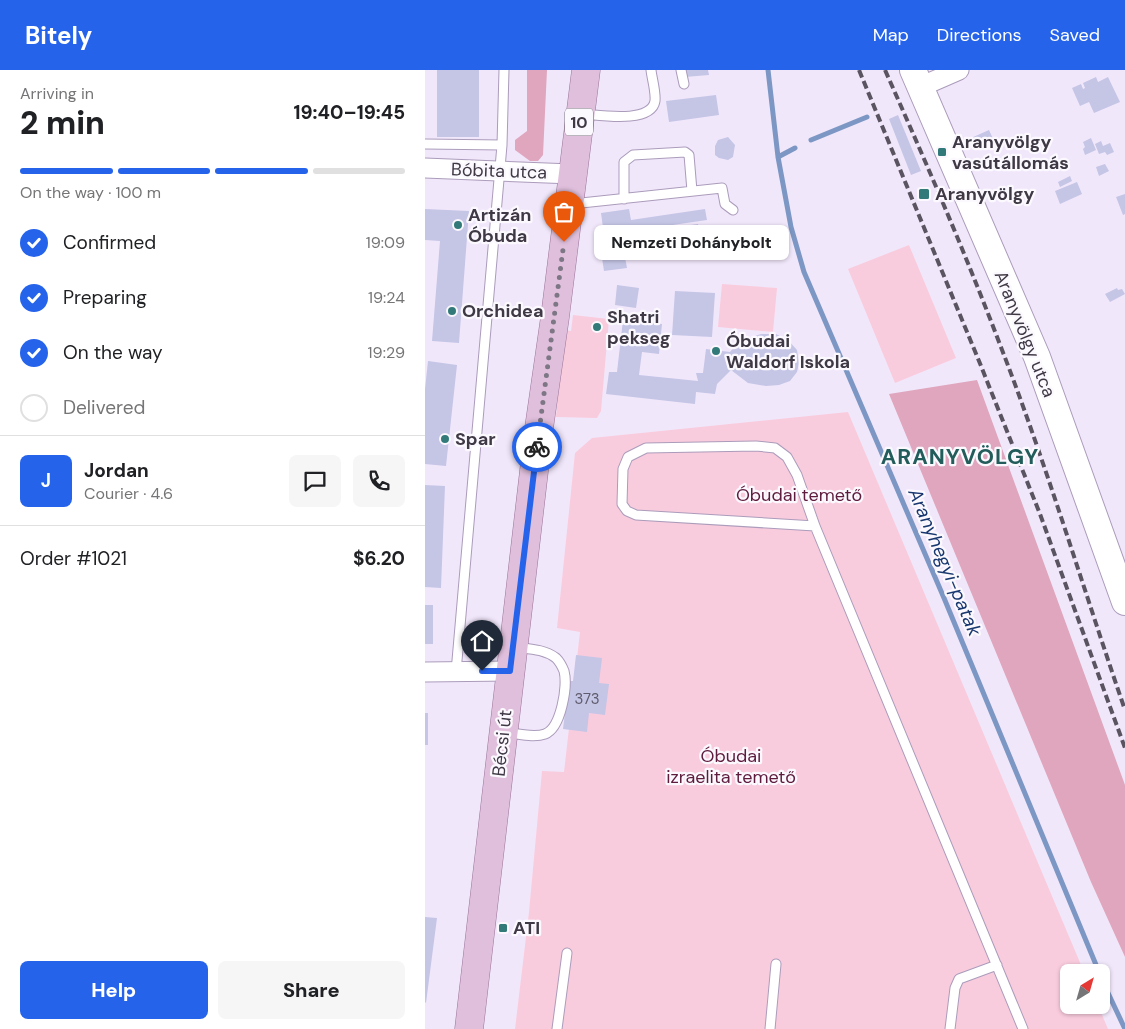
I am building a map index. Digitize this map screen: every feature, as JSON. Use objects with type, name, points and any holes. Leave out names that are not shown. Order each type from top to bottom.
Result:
[{"type":"main road","name":"Bécsi út","points":[[469,1029],[511,659],[586,70]]},
{"type":"street","points":[[917,79],[959,70]]},
{"type":"street","name":"Aranyvölgy utca","points":[[917,79],[1037,357],[1125,602]]},
{"type":"street","name":"Bóbita utca","points":[[425,168],[572,174]]},
{"type":"street","points":[[425,672],[456,672],[511,659]]},
{"type":"lane","points":[[456,672],[502,145],[504,70]]},
{"type":"lane","points":[[580,114],[625,116],[644,114],[651,108],[655,100],[651,70]]},
{"type":"lane","points":[[681,70],[683,84]]},
{"type":"lane","points":[[425,144],[502,145]]},
{"type":"lane","points":[[624,199],[624,162],[633,155],[685,152],[689,155],[692,192]]},
{"type":"lane","points":[[569,204],[722,188],[725,204],[733,210]]},
{"type":"lane","points":[[815,526],[636,515],[627,511],[622,504],[623,469],[628,457],[646,448],[756,446],[775,448],[787,457],[797,475],[815,526],[1023,1029]]},
{"type":"lane","points":[[504,732],[541,735],[552,730],[560,715],[565,677],[561,664],[543,651],[511,659]]},
{"type":"lane","points":[[557,1029],[567,953]]},
{"type":"lane","points":[[770,1029],[776,964]]},
{"type":"lane","points":[[950,1029],[955,988],[959,979],[997,965]]},
{"type":"green space","points":[[909,245],[956,358],[895,383],[848,269]]},
{"type":"green space","points":[[722,284],[777,288],[773,332],[718,327]]},
{"type":"green space","points":[[573,315],[609,319],[601,411],[597,418],[556,417],[564,330],[571,331]]},
{"type":"green space","points":[[848,412],[1081,964],[1060,964],[1060,1014],[1102,1014],[1108,1029],[515,1029],[529,912],[542,771],[564,772],[580,632],[557,628],[575,453],[592,438]]},
{"type":"shaded area","points":[[527,70],[547,70],[543,155],[538,161],[530,161],[515,150],[515,140],[527,131]]},
{"type":"shaded area","points":[[977,380],[1125,785],[1125,957],[1091,882],[889,394]]},
{"type":"building","points":[[437,70],[479,70],[479,137],[437,137]]},
{"type":"building","points":[[684,70],[708,70],[709,75],[685,77]]},
{"type":"building","points":[[1096,77],[1098,82],[1108,77],[1120,102],[1094,113],[1089,102],[1080,106],[1072,88],[1081,84],[1083,89],[1085,88],[1083,83]]},
{"type":"building","points":[[716,95],[719,115],[669,122],[666,101]]},
{"type":"building","points":[[898,115],[921,171],[911,175],[889,119]]},
{"type":"building","points":[[989,130],[994,141],[976,150],[971,138]]},
{"type":"building","points":[[728,137],[735,145],[733,157],[728,160],[715,155],[715,146],[718,140]]},
{"type":"building","points":[[1091,138],[1096,150],[1085,155],[1083,142]]},
{"type":"building","points":[[1101,141],[1103,146],[1110,143],[1114,152],[1107,155],[1105,152],[1099,154],[1095,144]]},
{"type":"building","points":[[1105,164],[1109,171],[1099,176],[1096,167]]},
{"type":"building","points":[[1070,176],[1072,181],[1060,187],[1058,182]]},
{"type":"building","points":[[1077,182],[1082,194],[1060,204],[1055,191]]},
{"type":"building","points":[[1125,194],[1125,214],[1123,215],[1116,197]]},
{"type":"building","points":[[425,209],[469,211],[459,343],[432,341],[440,241],[425,240]]},
{"type":"building","points":[[629,209],[631,220],[705,209],[707,220],[604,235],[601,213]]},
{"type":"building","points":[[698,224],[701,242],[624,252],[627,268],[604,271],[599,238]]},
{"type":"building","points":[[767,225],[772,253],[757,255],[752,227]]},
{"type":"building","points":[[617,285],[639,288],[636,308],[615,305]]},
{"type":"building","points":[[1117,288],[1118,290],[1122,289],[1125,294],[1110,302],[1105,294]]},
{"type":"building","points":[[675,291],[715,293],[712,337],[672,335]]},
{"type":"building","points":[[623,320],[662,324],[659,354],[642,352],[639,375],[698,381],[696,373],[703,373],[706,349],[730,352],[735,346],[746,339],[761,334],[776,334],[788,340],[797,350],[799,363],[797,372],[790,381],[779,385],[766,386],[748,383],[731,370],[717,384],[715,394],[696,392],[695,404],[606,394],[609,372],[617,372]]},
{"type":"building","points":[[428,361],[457,365],[446,466],[425,464],[425,389]]},
{"type":"building","points":[[425,485],[445,486],[441,588],[425,587]]},
{"type":"building","points":[[425,605],[433,605],[433,644],[425,644]]},
{"type":"building","points":[[576,655],[602,658],[599,683],[609,684],[605,715],[589,713],[587,732],[563,729],[569,681],[573,681]]},
{"type":"building","points":[[425,713],[428,713],[428,745],[425,745]]},
{"type":"building","points":[[425,917],[437,918],[426,1003],[425,1002]]},
{"type":"waterway","name":"Aranyhegyi-patak","points":[[768,70],[778,157],[791,227],[804,272],[944,598],[1096,964]]},
{"type":"waterway","points":[[811,140],[867,117]]},
{"type":"waterway","points":[[778,157],[795,148]]},
{"type":"waterway","name":"Aranyhegyi-patak","points":[[1110,997],[1125,1029]]},
{"type":"railway","points":[[859,70],[1040,514],[1125,748]]},
{"type":"railway","points":[[885,70],[986,308],[1048,479],[1125,710]]},
{"type":"way so far","points":[[537,447],[564,242]]},
{"type":"place","name":"Aranyvölgy vasútállomás","points":[[942,152]]},
{"type":"place","name":"Aranyvölgy","points":[[924,194]]},
{"type":"place","name":"Artizán Óbuda","points":[[458,225]]},
{"type":"place","name":"Nemzeti Dohánybolt","points":[[564,242]]},
{"type":"place","name":"Orchidea","points":[[452,311]]},
{"type":"place","name":"Shatri pekseg","points":[[597,327]]},
{"type":"place","name":"Óbudai Waldorf Iskola","points":[[716,351]]},
{"type":"place","name":"Spar","points":[[445,439]]},
{"type":"place","name":"ATI","points":[[503,928]]},
{"type":"district","name":"ARANYVÖLGY","points":[[960,456]]},
{"type":"route","points":[[482,671],[510,671],[537,447]]},
{"type":"park label","name":"Óbudai temető","points":[[799,495]]},
{"type":"park label","name":"Óbudai izraelita temető","points":[[731,766]]}]
